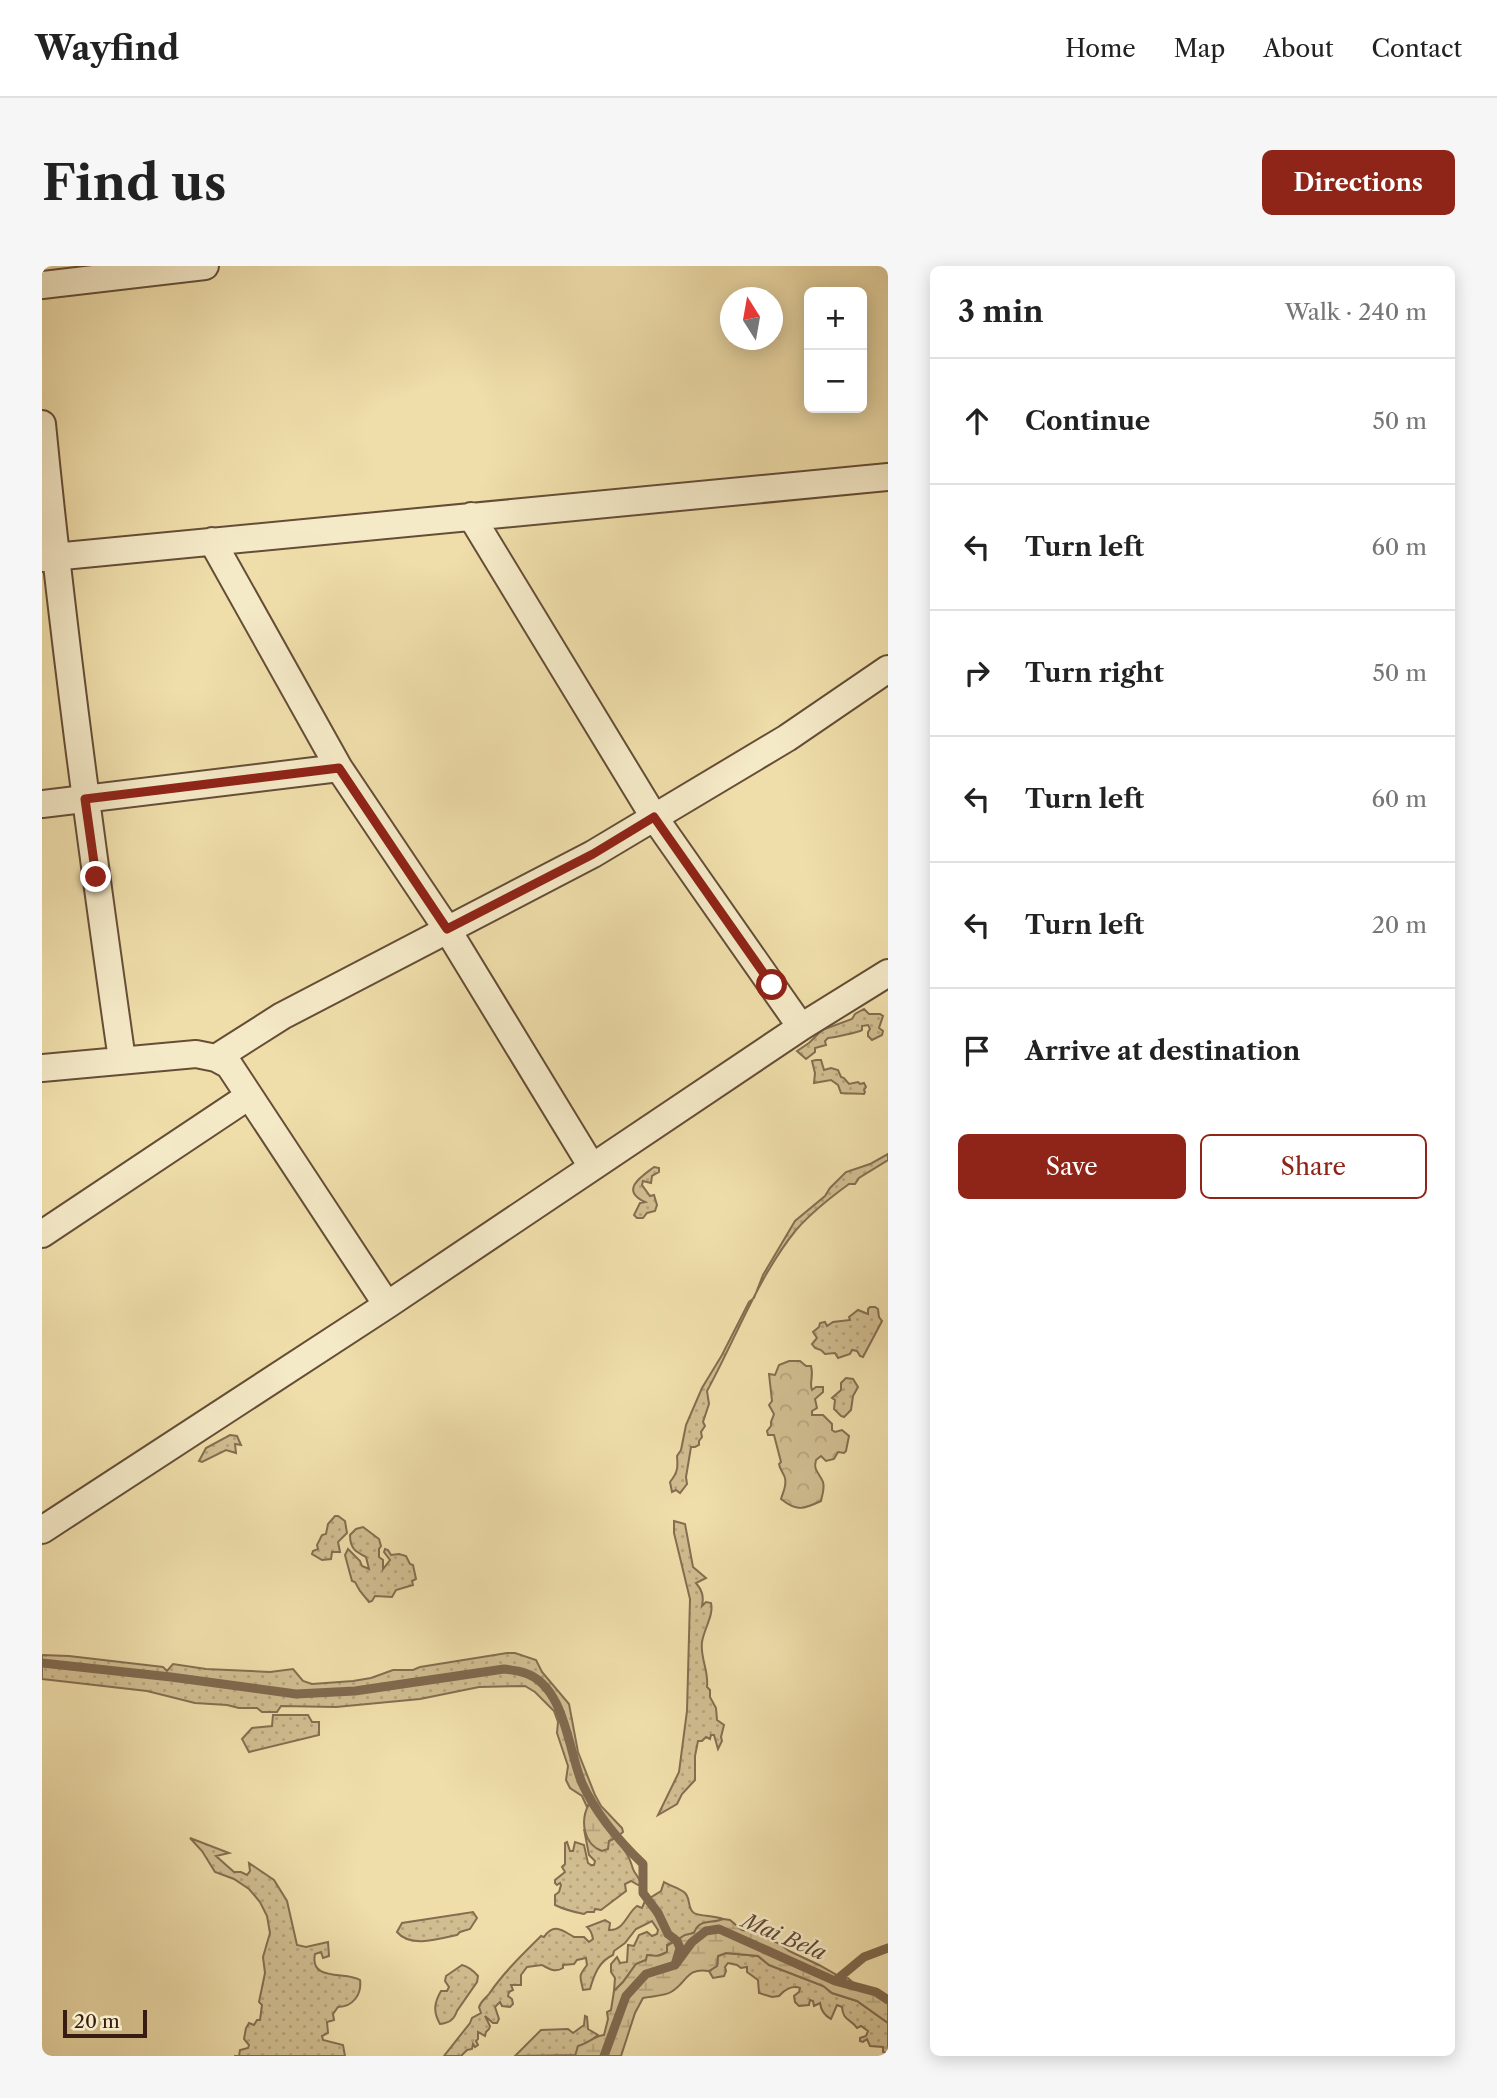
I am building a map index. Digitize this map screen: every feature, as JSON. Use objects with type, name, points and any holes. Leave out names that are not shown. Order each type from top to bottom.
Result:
[{"type":"street","points":[[42,285],[205,266]]},
{"type":"street","points":[[42,425],[49,557],[122,1060]]},
{"type":"street","points":[[49,557],[888,477]]},
{"type":"street","points":[[471,516],[654,817],[801,1027]]},
{"type":"street","points":[[212,541],[339,768],[447,929],[592,1167]]},
{"type":"street","points":[[216,1058],[282,1016],[593,854],[787,738],[888,669]]},
{"type":"street","points":[[42,804],[339,768]]},
{"type":"street","points":[[42,1530],[387,1306],[801,1027],[888,973]]},
{"type":"street","points":[[42,1068],[196,1054],[216,1058],[229,1065],[387,1306]]},
{"type":"street","points":[[42,1234],[249,1096]]},
{"type":"green space","points":[[864,1009],[869,1014],[883,1016],[879,1028],[883,1031],[882,1035],[872,1040],[868,1036],[868,1025],[862,1026],[860,1031],[828,1038],[826,1045],[815,1048],[815,1052],[806,1059],[797,1051],[822,1030],[852,1019]]},
{"type":"green space","points":[[821,1060],[824,1070],[838,1070],[849,1084],[864,1083],[864,1094],[841,1093],[838,1085],[831,1080],[814,1083],[812,1061]]},
{"type":"green space","points":[[888,1154],[888,1160],[859,1178],[855,1184],[849,1184],[842,1189],[796,1230],[782,1248],[756,1293],[763,1275],[795,1221],[825,1196],[846,1172],[870,1164]]},
{"type":"green space","points":[[654,1167],[659,1168],[659,1172],[652,1176],[651,1183],[643,1181],[642,1185],[650,1196],[654,1195],[657,1205],[655,1211],[647,1213],[643,1218],[637,1218],[634,1215],[640,1203],[645,1202],[637,1197],[633,1188],[639,1179]]},
{"type":"green space","points":[[753,1299],[707,1391],[709,1404],[703,1422],[705,1426],[699,1445],[691,1447],[687,1484],[680,1493],[676,1490],[672,1492],[670,1482],[677,1469],[677,1456],[681,1450],[686,1425],[702,1388]]},
{"type":"green space","points":[[870,1307],[878,1309],[882,1321],[863,1357],[852,1350],[850,1354],[838,1358],[835,1353],[825,1354],[812,1344],[817,1338],[813,1332],[820,1323],[825,1322],[827,1326],[833,1322],[850,1320],[849,1317],[858,1310],[868,1314]]},
{"type":"green space","points":[[800,1361],[811,1366],[812,1390],[823,1387],[823,1392],[815,1399],[817,1408],[812,1411],[812,1415],[823,1415],[832,1424],[832,1430],[842,1430],[849,1436],[844,1453],[838,1452],[834,1459],[826,1461],[821,1456],[816,1460],[816,1469],[824,1485],[821,1501],[801,1508],[781,1499],[785,1478],[779,1466],[781,1462],[774,1435],[768,1435],[767,1431],[774,1414],[769,1405],[772,1401],[769,1374],[775,1375],[779,1365]]},
{"type":"green space","points":[[846,1378],[853,1379],[858,1387],[853,1396],[851,1410],[844,1417],[834,1409],[835,1400],[832,1398],[841,1390],[841,1383]]},
{"type":"green space","points":[[230,1435],[237,1436],[241,1445],[235,1444],[236,1453],[226,1450],[199,1461],[206,1448]]},
{"type":"green space","points":[[335,1516],[345,1521],[347,1533],[338,1542],[340,1552],[332,1552],[331,1559],[322,1560],[312,1554],[318,1549],[322,1535],[326,1534],[328,1524]]},
{"type":"green space","points":[[674,1521],[685,1524],[693,1567],[706,1578],[696,1583],[702,1593],[702,1606],[706,1602],[711,1603],[712,1608],[702,1642],[702,1654],[707,1687],[716,1708],[717,1720],[724,1725],[718,1749],[714,1735],[711,1735],[710,1739],[706,1737],[698,1741],[695,1780],[677,1804],[658,1815],[679,1772],[687,1711],[690,1599],[674,1533]]},
{"type":"green space","points":[[363,1527],[379,1539],[379,1557],[383,1560],[383,1569],[390,1560],[384,1552],[385,1549],[391,1555],[406,1556],[413,1565],[416,1579],[412,1581],[413,1585],[396,1590],[392,1597],[375,1596],[369,1602],[352,1581],[345,1555],[348,1549],[362,1566],[369,1569],[366,1557],[354,1549],[350,1540],[350,1535],[356,1529]]},
{"type":"green space","points":[[507,1653],[536,1660],[542,1672],[569,1704],[578,1752],[601,1806],[622,1828],[623,1832],[617,1837],[595,1806],[589,1804],[587,1807],[582,1796],[570,1788],[566,1780],[568,1766],[557,1733],[558,1722],[554,1711],[525,1686],[479,1687],[420,1699],[336,1707],[281,1706],[277,1712],[262,1712],[257,1708],[195,1703],[147,1691],[42,1679],[42,1655],[163,1667],[167,1671],[173,1664],[206,1669],[270,1672],[293,1669],[303,1681],[312,1684],[353,1681],[393,1670],[413,1670]]},
{"type":"green space","points":[[273,1715],[308,1715],[312,1722],[319,1722],[319,1735],[249,1752],[242,1739],[252,1728],[272,1726]]},
{"type":"green space","points":[[589,1804],[595,1806],[617,1837],[609,1841],[608,1849],[602,1851],[596,1848],[587,1837],[584,1824]]},
{"type":"green space","points":[[584,1829],[587,1837],[609,1841],[615,1838],[628,1856],[641,1884],[631,1881],[625,1884],[626,1891],[601,1910],[595,1909],[594,1912],[584,1914],[555,1905],[555,1895],[561,1885],[557,1885],[555,1880],[565,1872],[562,1867],[565,1864],[567,1842],[570,1851],[573,1851],[575,1842],[584,1845],[588,1863],[594,1865],[595,1861],[589,1855]]},
{"type":"green space","points":[[190,1838],[229,1853],[216,1856],[234,1872],[247,1875],[250,1871],[249,1863],[274,1880],[287,1901],[297,1945],[306,1947],[328,1942],[329,1956],[323,1958],[321,1952],[315,1954],[318,1969],[360,1980],[360,1990],[355,1999],[348,2005],[338,2007],[333,2014],[334,2020],[327,2022],[328,2033],[322,2036],[323,2040],[343,2045],[345,2056],[239,2056],[240,2050],[248,2048],[249,2045],[244,2039],[246,2028],[249,2023],[254,2025],[260,2020],[262,2005],[259,2002],[265,1973],[263,1957],[270,1933],[267,1916],[249,1889],[234,1879],[215,1872]]},
{"type":"green space","points":[[664,1882],[685,1893],[694,1913],[723,1919],[667,1945],[667,1952],[655,1957],[650,1955],[636,1964],[614,1991],[615,1978],[611,1972],[611,1964],[617,1957],[620,1963],[627,1962],[628,1945],[634,1946],[639,1935],[647,1932],[652,1936],[657,1934],[658,1930],[652,1921],[636,1929],[613,1955],[604,1961],[595,1974],[590,1989],[583,1990],[581,1979],[587,1965],[586,1958],[577,1960],[574,1964],[563,1965],[563,1968],[557,1970],[542,1965],[527,1967],[521,1975],[521,1985],[511,1985],[513,1990],[508,1996],[513,2004],[510,2007],[502,2006],[500,2002],[495,2007],[499,2019],[497,2023],[485,2016],[490,2026],[485,2036],[478,2032],[478,2045],[475,2047],[473,2044],[472,2049],[461,2056],[444,2056],[472,2018],[481,2013],[479,2007],[482,2002],[507,1971],[541,1936],[559,1929],[574,1937],[584,1937],[589,1942],[593,1939],[587,1927],[605,1920],[610,1923],[609,1930],[618,1928],[637,1906],[642,1908],[645,1901],[661,1891]]},
{"type":"green space","points":[[473,1912],[477,1918],[470,1929],[457,1935],[417,1941],[409,1940],[397,1932],[402,1923]]},
{"type":"green space","points":[[730,1920],[742,1930],[751,1931],[780,1944],[844,1979],[848,1978],[858,1987],[876,1992],[888,2000],[888,2023],[857,2001],[769,1965],[758,1956],[726,1953],[718,1956],[717,1966],[709,1971],[696,1971],[671,1992],[643,1998],[635,2013],[621,2056],[575,2056],[578,2046],[604,2035],[607,2012],[611,2010],[614,1991],[636,1964],[646,1960],[647,1955],[659,1956],[667,1952],[667,1946],[685,1935],[694,1933],[702,1923]]},
{"type":"green space","points":[[726,1953],[758,1956],[769,1965],[857,2001],[888,2023],[888,2053],[883,2052],[883,2047],[870,2046],[867,2039],[860,2041],[868,2031],[861,2026],[857,2028],[847,2019],[842,2007],[837,2005],[831,2019],[820,2003],[814,2006],[810,2000],[809,2005],[799,2006],[794,1996],[800,1988],[791,1988],[772,1997],[759,1993],[758,1980],[747,1972],[747,1967],[741,1968],[728,1963],[724,1976],[713,1978],[709,1971],[717,1966],[718,1956]]},
{"type":"green space","points":[[462,1965],[478,1976],[477,1982],[453,2019],[440,2024],[435,2011],[437,2000],[441,1991],[447,1991],[449,1987],[445,1981],[446,1976]]},
{"type":"green space","points":[[585,2016],[588,2029],[598,2035],[577,2055],[515,2056],[541,2030],[568,2029],[573,2033],[584,2025]]},
{"type":"waterway","points":[[42,1663],[296,1694],[355,1691],[504,1669],[525,1673],[538,1680],[549,1691],[557,1705],[582,1783],[594,1806],[643,1864],[643,1893],[658,1913],[668,1934],[677,1941],[680,1948],[675,1965]]},
{"type":"waterway","name":"Mai Bela","points":[[604,2056],[626,1996],[646,1974],[675,1965],[692,1942],[706,1931],[719,1929],[835,1981],[876,1992],[888,2000]]},
{"type":"waterway","points":[[835,1981],[864,1957],[888,1948]]},
{"type":"route","points":[[96,877],[85,799],[339,768],[447,929],[593,854],[654,817],[772,985]]}]
